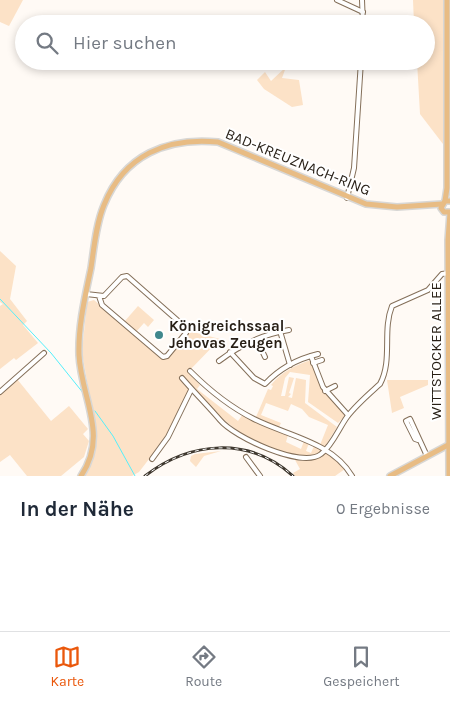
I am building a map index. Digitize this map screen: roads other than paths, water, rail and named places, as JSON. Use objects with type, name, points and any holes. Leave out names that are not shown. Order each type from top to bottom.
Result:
[{"type":"main road","points":[[447,0],[449,135]]},
{"type":"main road","name":"WITTSTOCKER ALLEE","points":[[449,135],[447,188],[449,476]]},
{"type":"main road","name":"BAD-KREUZNACH-RING","points":[[81,476],[90,459],[95,434],[79,357],[79,334],[101,216],[110,192],[132,165],[162,147],[195,140],[218,142],[347,198],[380,206],[447,207]]},
{"type":"main road","points":[[390,476],[449,444]]},
{"type":"street","points":[[337,0],[363,12],[362,0]]},
{"type":"street","points":[[347,198],[354,168],[361,70]]},
{"type":"street","points":[[182,378],[191,390],[233,431],[286,456],[309,459],[316,457],[326,449],[348,416],[380,384],[384,376],[387,323],[392,306],[428,290],[442,274],[449,273]]},
{"type":"street","points":[[86,294],[104,296],[119,281],[125,281],[129,277],[186,331],[167,356],[163,357],[102,305],[99,296]]},
{"type":"street","points":[[219,361],[230,352],[257,340],[280,331],[289,330]]},
{"type":"street","points":[[280,331],[290,365]]},
{"type":"street","points":[[257,340],[265,357]]},
{"type":"street","points":[[230,352],[254,378],[265,384],[275,374],[299,358],[318,354]]},
{"type":"street","points":[[0,392],[44,353]]},
{"type":"street","points":[[311,356],[325,391],[348,416]]},
{"type":"street","points":[[313,363],[322,360]]},
{"type":"street","points":[[190,371],[213,392],[254,419],[326,449],[343,463],[352,476]]},
{"type":"street","points":[[325,391],[335,386]]},
{"type":"street","points":[[152,459],[172,432],[191,390]]},
{"type":"street","points":[[418,440],[419,437],[410,419],[406,421],[415,439],[418,440],[427,456]]},
{"type":"street","points":[[246,457],[260,476]]},
{"type":"waterway","points":[[0,299],[51,353],[84,394]]},
{"type":"waterway","points":[[95,411],[113,436],[135,476]]},
{"type":"railway","points":[[145,476],[162,464],[181,456],[200,450],[219,448],[239,449],[258,454],[276,463],[293,476]]},
{"type":"place","name":"Königreichssaal Jehovas Zeugen","points":[[159,335]]}]
